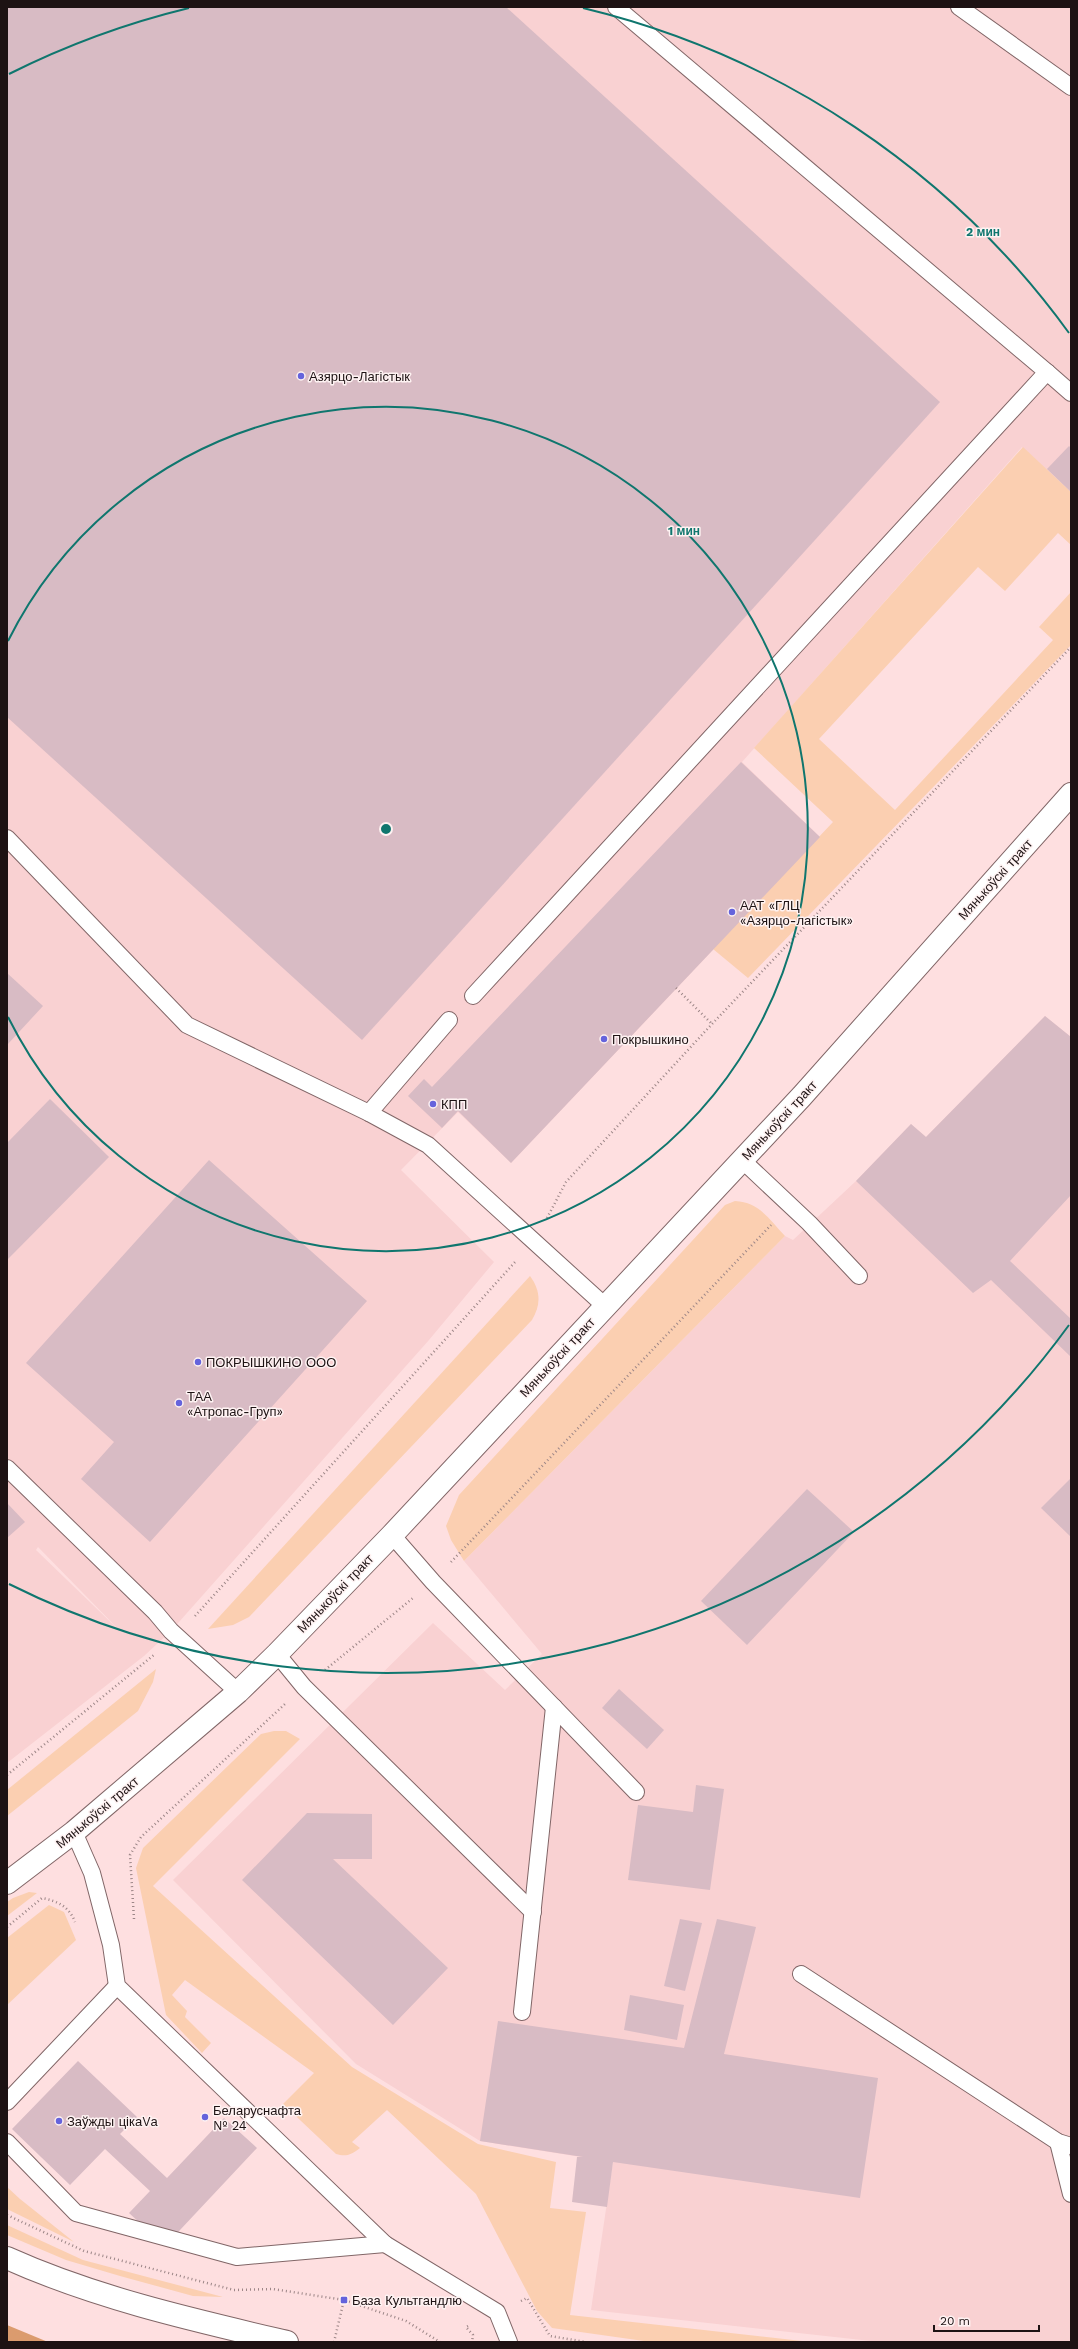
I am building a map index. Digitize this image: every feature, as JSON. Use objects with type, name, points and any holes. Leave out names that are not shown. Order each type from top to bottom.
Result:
[{"type":"street","name":"Мянькоўскі тракт","points":[[7,1883],[74,1832],[238,1692],[277,1654],[392,1535],[802,1096],[1071,794]]},
{"type":"street","points":[[7,2258],[46,2276],[191,2319],[287,2342]]},
{"type":"lane","points":[[616,7],[1071,393]]},
{"type":"lane","points":[[959,7],[1071,87]]},
{"type":"lane","points":[[473,996],[1047,372]]},
{"type":"lane","points":[[7,838],[187,1025],[369,1113],[428,1145],[605,1306]]},
{"type":"lane","points":[[369,1113],[449,1020]]},
{"type":"lane","points":[[742,1160],[809,1223],[859,1276]]},
{"type":"lane","points":[[7,1468],[177,1636],[238,1692]]},
{"type":"lane","points":[[392,1535],[433,1582],[636,1792]]},
{"type":"lane","points":[[277,1654],[304,1687],[533,1912]]},
{"type":"lane","points":[[522,2012],[554,1707]]},
{"type":"lane","points":[[74,1832],[92,1874],[111,1945],[117,1986],[385,2244],[497,2312],[509,2342]]},
{"type":"lane","points":[[801,1974],[1065,2144],[1071,2194]]},
{"type":"lane","points":[[7,2102],[117,1986]]},
{"type":"lane","points":[[7,2142],[76,2213],[229,2255],[237,2257],[385,2244]]},
{"type":"path","points":[[7,1775],[177,1636],[533,1242],[566,1182],[712,1024],[1071,647]]},
{"type":"path","points":[[676,988],[712,1024]]},
{"type":"path","points":[[7,1927],[42,1898],[59,1902],[72,1915],[78,1930]]},
{"type":"path","points":[[7,2215],[84,2251],[234,2290],[273,2288],[344,2300],[406,2321],[440,2342]]},
{"type":"path","points":[[527,2298],[550,2336],[586,2342]]},
{"type":"path","points":[[334,2342],[344,2300]]},
{"type":"shaded area","points":[[7,7],[1071,7],[1071,492],[1022,447],[742,762],[820,837],[511,1163],[458,1112],[401,1170],[494,1262],[429,1340],[171,1631],[144,1656],[7,1763]],"holes":[[[38,1547],[124,1635],[36,1550]]]},
{"type":"shaded area","points":[[1023,447],[1071,492],[1071,545],[1058,533],[1005,591],[978,567],[819,739],[895,810],[1053,640],[1039,627],[1071,592],[1071,645],[748,978],[713,949],[833,822],[754,748]]},
{"type":"shaded area","points":[[1045,1016],[1071,1037],[1071,2342],[880,2342],[591,2310],[613,2162],[480,2141],[356,2064],[173,1880],[433,1623],[505,1690],[542,1654],[464,1561],[785,1236],[793,1240],[856,1181],[911,1124],[926,1137]]},
{"type":"shaded area","points":[[735,1201],[751,1204],[763,1212],[785,1236],[464,1561],[451,1540],[446,1526],[459,1495],[725,1205]]},
{"type":"shaded area","points":[[530,1276],[538,1293],[537,1309],[532,1320],[249,1617],[233,1625],[208,1629]]},
{"type":"shaded area","points":[[156,1669],[153,1682],[138,1711],[7,1816],[7,1790]]},
{"type":"shaded area","points":[[274,1731],[286,1731],[300,1739],[153,1886],[352,2067],[478,2144],[556,2162],[550,2208],[586,2212],[570,2315],[811,2342],[651,2342],[552,2328],[537,2311],[476,2194],[387,2110],[352,2142],[360,2148],[348,2155],[336,2154],[283,2104],[314,2073],[185,1980],[172,1995],[187,2011],[185,2017],[211,2043],[202,2053],[166,2015],[136,1868],[143,1848],[261,1734]]},
{"type":"shaded area","points":[[29,1892],[37,1893],[7,1916],[7,1902]]},
{"type":"shaded area","points":[[49,1905],[64,1912],[76,1940],[7,2005],[7,1938]]},
{"type":"shaded area","points":[[7,2187],[20,2199],[74,2242],[7,2209]]},
{"type":"shaded area","points":[[7,2225],[83,2260],[223,2297],[193,2296],[66,2260],[7,2235]]},
{"type":"shaded area","points":[[7,2325],[48,2342],[7,2342]]},
{"type":"building","points":[[7,7],[506,7],[940,402],[362,1040],[7,717]]},
{"type":"building","points":[[1069,446],[1071,448],[1071,492],[1047,469]]},
{"type":"building","points":[[741,762],[820,837],[511,1163],[458,1111],[442,1128],[408,1096],[424,1079],[432,1087]]},
{"type":"building","points":[[7,973],[43,1006],[7,1045]]},
{"type":"building","points":[[1045,1016],[1071,1037],[1071,1195],[1010,1261],[1071,1319],[1071,1357],[991,1280],[973,1293],[856,1181],[911,1124],[926,1137]]},
{"type":"building","points":[[50,1099],[109,1157],[7,1260],[7,1143]]},
{"type":"building","points":[[209,1160],[367,1301],[150,1542],[81,1479],[114,1442],[26,1363]]},
{"type":"building","points":[[1071,1478],[1071,1537],[1041,1508]]},
{"type":"building","points":[[807,1489],[854,1532],[747,1645],[701,1601]]},
{"type":"building","points":[[7,1503],[25,1522],[7,1538]]},
{"type":"building","points":[[619,1689],[664,1730],[647,1749],[602,1708]]},
{"type":"building","points":[[696,1785],[724,1789],[710,1890],[628,1880],[638,1805],[693,1812]]},
{"type":"building","points":[[307,1813],[372,1814],[372,1859],[333,1859],[448,1968],[393,2025],[242,1880]]},
{"type":"building","points":[[680,1919],[702,1923],[685,1991],[664,1986]]},
{"type":"building","points":[[717,1919],[756,1927],[724,2054],[878,2078],[860,2198],[613,2162],[607,2207],[572,2202],[577,2157],[583,2157],[480,2141],[498,2021],[684,2048]]},
{"type":"building","points":[[630,1995],[684,2005],[677,2040],[624,2030]]},
{"type":"building","points":[[78,2061],[137,2117],[120,2134],[167,2178],[224,2118],[257,2148],[165,2246],[129,2213],[150,2191],[105,2149],[70,2185],[12,2129]]},
{"type":"place","name":"Азярцо-Лагістык","points":[[301,376]]},
{"type":"place","name":"ААТ «ГЛЦ «Азярцо-лагістык»","points":[[732,912]]},
{"type":"place","name":"Покрышкино","points":[[604,1039]]},
{"type":"place","name":"КПП","points":[[433,1104]]},
{"type":"place","name":"ПОКРЫШКИНО ООО","points":[[198,1362]]},
{"type":"place","name":"ТАА «Атропас-Груп»","points":[[179,1403]]},
{"type":"place","name":"Беларуснафта № 24","points":[[205,2117]]},
{"type":"place","name":"Заўжды цікаVа","points":[[59,2121]]},
{"type":"place","name":"База Культгандлю","points":[[344,2300]]}]
